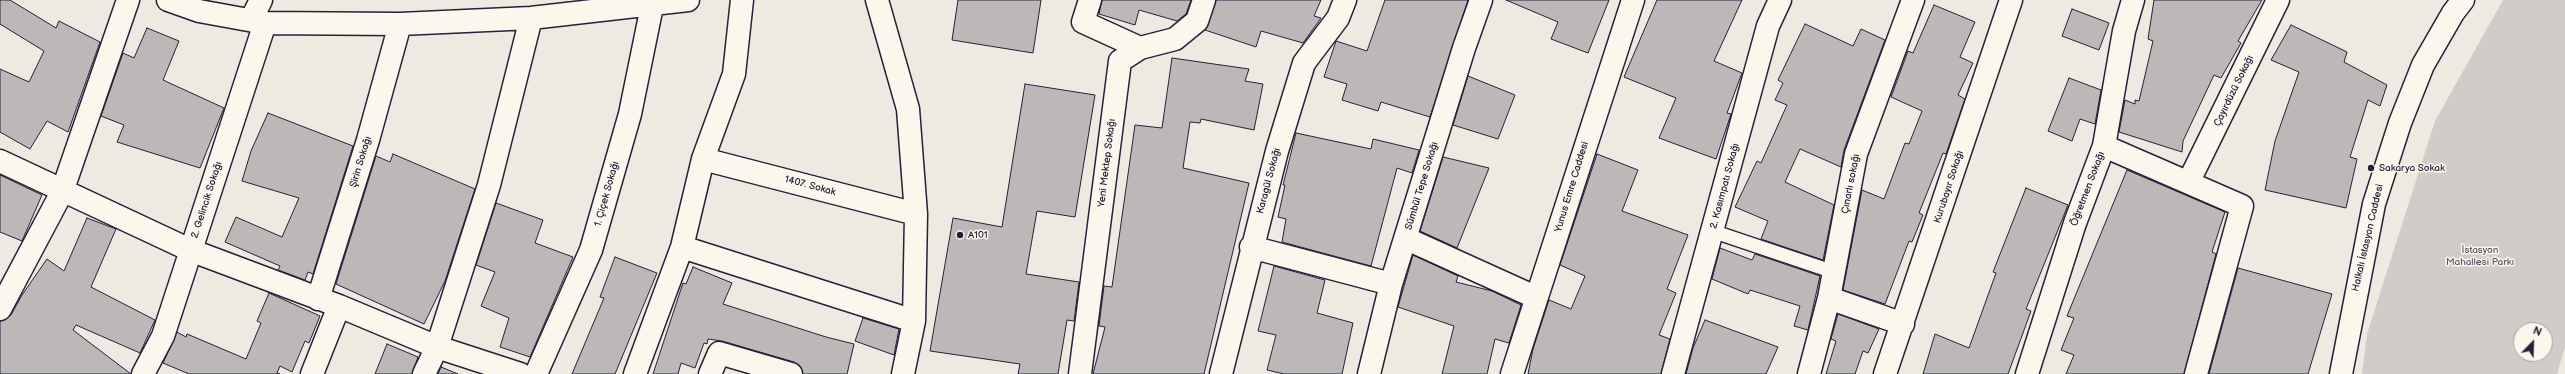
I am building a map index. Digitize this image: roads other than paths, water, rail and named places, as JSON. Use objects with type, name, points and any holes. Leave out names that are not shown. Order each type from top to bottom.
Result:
[{"type":"street","points":[[0,309],[62,192],[128,0]]},
{"type":"street","points":[[168,0],[199,11],[258,22],[400,24],[531,18],[652,6],[688,0]]},
{"type":"street","name":"2. Gelincik Sokağı","points":[[143,374],[163,336],[258,22],[261,0]]},
{"type":"street","points":[[635,374],[682,247],[703,158],[734,74],[742,0]]},
{"type":"street","points":[[877,0],[908,109],[916,214],[914,321],[903,374]]},
{"type":"street","points":[[1090,0],[1083,22],[1140,48]]},
{"type":"street","name":"Yeni Mektep Sokağı","points":[[1080,374],[1120,61],[1140,48],[1175,39],[1197,21],[1204,0]]},
{"type":"street","name":"Karagül Sokağı","points":[[1221,374],[1277,151],[1304,63],[1338,18],[1346,0]]},
{"type":"street","name":"Sümbül Tepe Sokağı","points":[[1369,374],[1391,284],[1407,239],[1464,48],[1481,0]]},
{"type":"street","name":"Yunus Emre Caddesi","points":[[1512,374],[1536,297],[1552,256],[1581,158],[1633,0]]},
{"type":"street","name":"2. Kasımpatı Sokağı","points":[[1673,374],[1768,26],[1780,0]]},
{"type":"street","name":"Çınarlı sokağı","points":[[1809,374],[1829,298],[1856,154],[1913,0]]},
{"type":"street","name":"Kurubayır Sokağı","points":[[1885,374],[1904,324],[2011,0]]},
{"type":"street","name":"Öğretmen Sokağı","points":[[2027,374],[2074,223],[2104,146],[2124,32],[2133,0]]},
{"type":"street","name":"Çayırdüzü Sokağı","points":[[2189,181],[2278,0]]},
{"type":"street","name":"Halkalı İstasyon Caddesi","points":[[2342,374],[2374,204],[2400,123],[2423,65],[2463,0]]},
{"type":"street","name":"1. Çiçek Sokağı","points":[[536,374],[591,250],[630,114],[652,6]]},
{"type":"street","points":[[424,374],[437,347],[489,184],[531,18]]},
{"type":"street","name":"Şirin Sokağı","points":[[318,299],[368,140],[400,24]]},
{"type":"street","points":[[2104,146],[2189,181],[2242,206],[2196,374]]},
{"type":"street","name":"1407. Sokak","points":[[703,158],[916,214]]},
{"type":"street","points":[[0,161],[62,192],[190,250],[339,306],[437,347],[520,374]]},
{"type":"street","points":[[1407,239],[1536,297]]},
{"type":"street","points":[[682,247],[914,321]]},
{"type":"street","points":[[1252,247],[1391,284]]},
{"type":"street","points":[[1829,298],[1904,324]]},
{"type":"street","points":[[312,374],[339,306]]},
{"type":"street","points":[[710,374],[719,354],[791,374]]},
{"type":"lane","points":[[1712,231],[1834,272]]},
{"type":"place","name":"Sakarya Sokak","points":[[2371,168]]},
{"type":"place","name":"A101","points":[[960,235]]},
{"type":"park label","name":"İstasyon Mahallesi Parkı","points":[[2480,256]]}]
